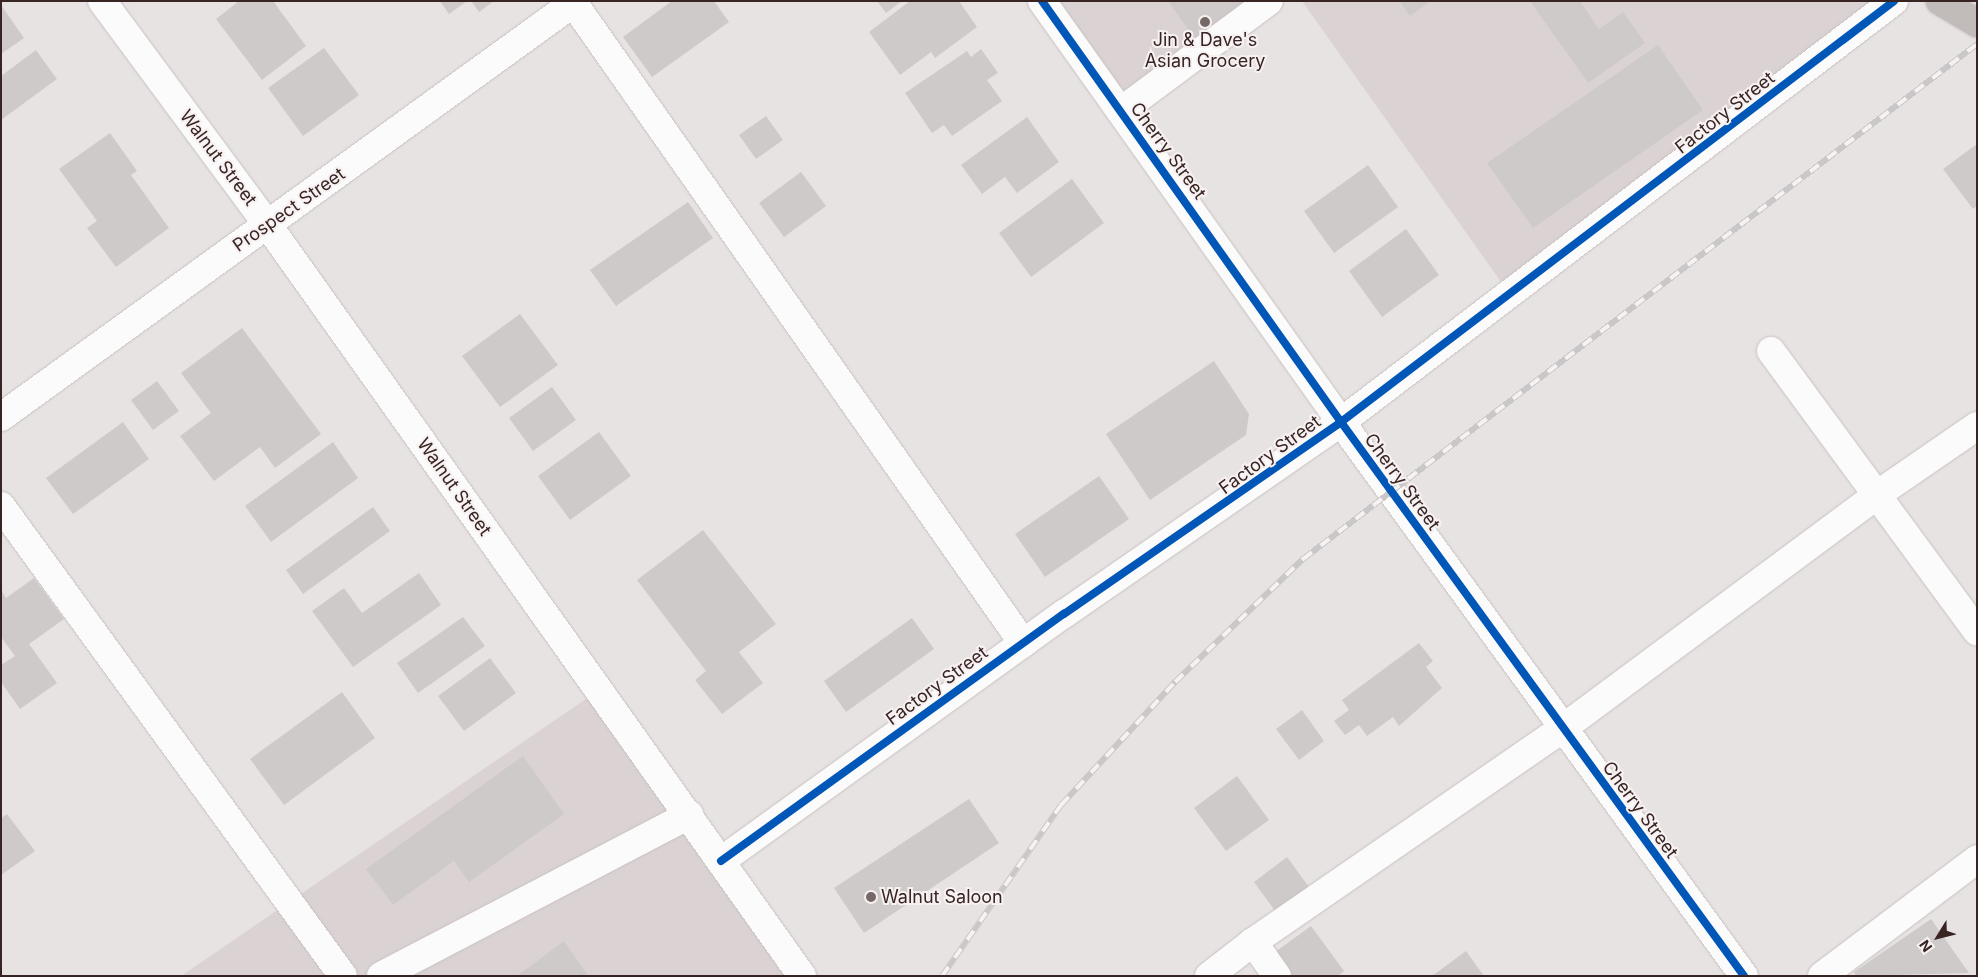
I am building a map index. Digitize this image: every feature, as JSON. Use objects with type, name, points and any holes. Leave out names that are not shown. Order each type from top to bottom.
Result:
[{"type":"highway","points":[[1940,1],[1977,23]]},
{"type":"street","name":"Walnut Street","points":[[102,1],[267,224],[802,976]]},
{"type":"street","name":"Cherry Street","points":[[1042,1],[1340,422],[1562,729],[1744,976]]},
{"type":"street","points":[[1120,111],[1269,1]]},
{"type":"street","name":"Factory Street","points":[[721,861],[1024,643],[1340,422],[1894,1]]},
{"type":"street","name":"Prospect Street","points":[[6,404],[267,224],[574,2]]},
{"type":"street","points":[[574,2],[1024,643]]},
{"type":"street","points":[[1771,351],[1977,631]]},
{"type":"street","points":[[1209,976],[1253,942],[1562,729],[1878,494],[1977,426]]},
{"type":"street","points":[[1,506],[343,976]]},
{"type":"street","points":[[381,976],[689,815]]},
{"type":"street","points":[[1822,976],[1977,859]]},
{"type":"street","points":[[1253,942],[1277,976]]},
{"type":"shaded area","points":[[1042,1],[1269,1],[1121,111]]},
{"type":"shaded area","points":[[1302,1],[1894,1],[1511,296]]},
{"type":"shaded area","points":[[599,690],[802,976],[181,976]]},
{"type":"building","points":[[239,1],[273,1],[306,46],[262,80],[216,19]]},
{"type":"building","points":[[440,1],[467,1],[449,14]]},
{"type":"building","points":[[471,1],[494,1],[479,12]]},
{"type":"building","points":[[672,1],[714,1],[729,22],[652,77],[623,37]]},
{"type":"building","points":[[877,1],[902,1],[886,13]]},
{"type":"building","points":[[910,1],[959,1],[977,27],[935,58],[931,52],[900,75],[869,32]]},
{"type":"building","name":"Jin & Dave's Asian Grocery","points":[[1168,1],[1256,1],[1198,43]]},
{"type":"building","points":[[1399,1],[1431,1],[1410,16]]},
{"type":"building","points":[[1530,1],[1580,1],[1599,29],[1623,12],[1645,43],[1588,83]]},
{"type":"building","points":[[1,5],[24,38],[1,54]]},
{"type":"building","points":[[1658,45],[1703,110],[1533,228],[1487,163]]},
{"type":"building","points":[[324,48],[359,95],[303,136],[268,88]]},
{"type":"building","points":[[981,49],[998,73],[987,80],[1002,101],[952,136],[944,125],[932,133],[905,93],[967,51],[971,57]]},
{"type":"building","points":[[36,50],[57,79],[1,120],[1,76]]},
{"type":"building","points":[[766,116],[783,140],[756,159],[739,135]]},
{"type":"building","points":[[1027,117],[1059,162],[1017,193],[1005,177],[982,194],[961,165]]},
{"type":"building","points":[[110,133],[137,171],[131,175],[169,228],[116,267],[87,228],[97,221],[59,169]]},
{"type":"building","points":[[1977,144],[1977,206],[1973,209],[1943,169]]},
{"type":"building","points":[[1368,165],[1398,207],[1334,253],[1304,211]]},
{"type":"building","points":[[801,172],[826,206],[784,237],[759,203]]},
{"type":"building","points":[[1072,179],[1104,223],[1031,277],[999,233]]},
{"type":"building","points":[[688,202],[713,238],[616,306],[590,270]]},
{"type":"building","points":[[1406,229],[1439,275],[1382,317],[1349,271]]},
{"type":"building","points":[[520,314],[558,365],[500,407],[462,356]]},
{"type":"building","points":[[242,328],[321,434],[275,468],[260,447],[214,481],[180,436],[211,413],[181,373]]},
{"type":"building","points":[[1214,361],[1249,414],[1246,435],[1150,500],[1106,434]]},
{"type":"building","points":[[157,381],[179,411],[153,430],[131,400]]},
{"type":"building","points":[[552,387],[576,420],[533,451],[509,418]]},
{"type":"building","points":[[123,422],[149,459],[73,514],[46,478]]},
{"type":"building","points":[[599,432],[631,476],[570,520],[538,476]]},
{"type":"building","points":[[333,442],[358,478],[271,542],[245,506]]},
{"type":"building","points":[[1099,476],[1129,519],[1045,577],[1015,534]]},
{"type":"building","points":[[373,507],[390,531],[303,594],[286,570]]},
{"type":"building","points":[[703,530],[776,624],[739,652],[763,683],[722,714],[695,680],[706,671],[637,580]]},
{"type":"building","points":[[419,573],[441,605],[353,667],[312,611],[344,588],[362,613]]},
{"type":"building","points":[[34,578],[64,619],[29,644],[57,683],[20,709],[1,682],[1,665],[15,656],[1,637],[1,590],[6,598]]},
{"type":"building","points":[[463,617],[485,646],[418,693],[397,663]]},
{"type":"building","points":[[912,618],[934,649],[846,712],[824,681]]},
{"type":"building","points":[[1419,643],[1433,661],[1426,667],[1442,688],[1399,726],[1393,717],[1367,736],[1359,725],[1345,735],[1334,721],[1349,710],[1342,700]]},
{"type":"building","points":[[490,658],[516,693],[464,731],[438,696]]},
{"type":"building","points":[[342,692],[375,738],[284,805],[250,759]]},
{"type":"building","points":[[1302,710],[1324,741],[1299,760],[1276,729]]},
{"type":"building","points":[[523,756],[564,814],[469,882],[454,861],[393,905],[366,869]]},
{"type":"building","points":[[1237,776],[1269,820],[1226,851],[1194,808]]},
{"type":"building","points":[[969,799],[999,843],[864,933],[834,888]]},
{"type":"building","points":[[7,814],[35,851],[1,875],[1,818]]},
{"type":"building","points":[[1287,857],[1309,887],[1275,911],[1254,882]]},
{"type":"building","points":[[1931,919],[1969,973],[1856,976],[1854,972]]},
{"type":"building","points":[[1311,926],[1344,971],[1338,976],[1286,976],[1271,955]]},
{"type":"building","points":[[564,941],[588,976],[517,976]]},
{"type":"building","points":[[1466,951],[1484,976],[1432,976]]},
{"type":"railway","points":[[942,976],[1061,805],[1175,682],[1303,559],[1977,44]]},
{"type":"cycle path","points":[[1042,1],[1341,422],[1744,976]]},
{"type":"cycle path","points":[[721,861],[1064,614],[1341,422],[1894,1]]},
{"type":"place","name":"Jin & Dave's Asian Grocery","points":[[1205,22]]},
{"type":"place","name":"Walnut Saloon","points":[[871,897]]}]
